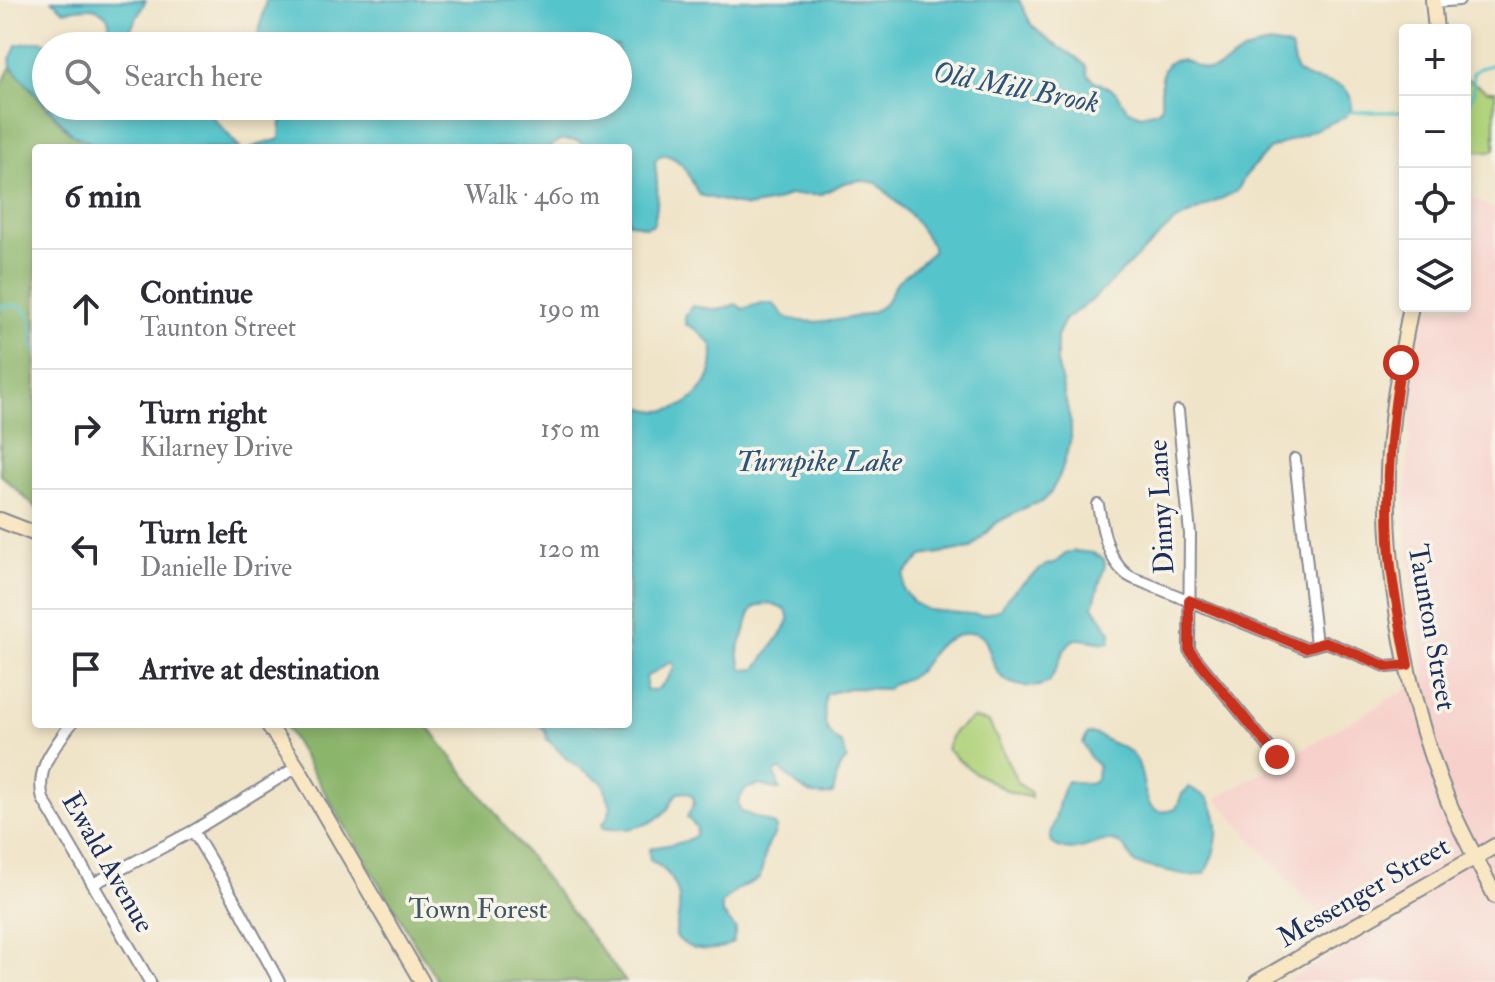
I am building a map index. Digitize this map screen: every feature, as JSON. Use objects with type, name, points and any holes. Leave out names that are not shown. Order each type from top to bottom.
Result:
[{"type":"main road","points":[[1433,1],[1435,24]]},
{"type":"main road","name":"Taunton Street","points":[[1410,312],[1392,421],[1388,466],[1391,565],[1408,665],[1436,767],[1450,805],[1495,896]]},
{"type":"main road","points":[[0,520],[32,532]]},
{"type":"main road","points":[[271,728],[297,767],[422,982]]},
{"type":"main road","name":"Messenger Street","points":[[1257,982],[1495,846]]},
{"type":"street","points":[[1433,1],[1459,0]]},
{"type":"street","name":"Dinny Lane","points":[[1178,411],[1190,534],[1189,650],[1277,757]]},
{"type":"street","points":[[1295,459],[1316,644]]},
{"type":"street","points":[[1098,505],[1104,533],[1116,561],[1125,573],[1134,578],[1305,648],[1326,642],[1388,667],[1408,665]]},
{"type":"street","name":"Ewald Avenue","points":[[68,728],[43,767],[39,783],[43,799],[150,982]]},
{"type":"street","points":[[93,884],[193,831],[297,767]]},
{"type":"street","points":[[193,831],[279,982]]},
{"type":"shaded area","points":[[1471,196],[1495,210],[1495,982],[1285,982],[1345,949],[1328,925],[1216,799],[1426,678],[1412,597],[1405,502],[1413,386],[1425,312],[1471,312]]},
{"type":"green space","points":[[11,66],[32,90],[32,120],[58,120],[73,135],[94,144],[32,144],[32,504],[0,474],[0,88]]},
{"type":"green space","points":[[1471,81],[1488,91],[1495,91],[1495,149],[1490,152],[1471,150]]},
{"type":"green space","points":[[973,718],[989,722],[1018,783],[1031,793],[1031,798],[1010,792],[975,773],[946,749],[953,732]]},
{"type":"green space","name":"Town Forest","points":[[286,728],[429,728],[626,982],[438,982]]},
{"type":"water","points":[[52,0],[146,0],[129,32],[107,32],[108,18],[96,9],[64,11]]},
{"type":"water","name":"Turnpike Lake","points":[[266,0],[1019,0],[1032,26],[1076,57],[1086,66],[1088,75],[1116,92],[1127,109],[1141,115],[1161,107],[1163,73],[1173,61],[1213,70],[1245,51],[1276,44],[1291,48],[1298,72],[1346,90],[1352,108],[1345,117],[1269,149],[1246,175],[1237,191],[1174,222],[1091,301],[1065,319],[1057,336],[1057,362],[1071,424],[1071,438],[1061,473],[1050,494],[1042,502],[996,523],[971,548],[922,556],[904,574],[903,589],[914,603],[928,610],[982,615],[1001,609],[1019,586],[1067,553],[1093,553],[1104,559],[1105,565],[1093,606],[1111,632],[1110,642],[1072,641],[1049,682],[1030,687],[1005,679],[997,670],[984,639],[976,633],[963,634],[943,642],[914,675],[887,689],[850,688],[826,694],[824,716],[827,729],[842,744],[847,759],[839,768],[833,794],[810,793],[780,769],[775,773],[780,790],[759,785],[745,789],[738,802],[740,811],[773,824],[775,832],[766,849],[759,879],[736,890],[722,903],[722,913],[736,929],[733,942],[703,950],[688,946],[676,936],[679,901],[676,886],[663,869],[650,860],[649,851],[651,848],[684,842],[696,835],[697,828],[687,817],[694,803],[693,796],[686,792],[678,793],[661,816],[646,824],[629,829],[603,828],[611,806],[603,783],[567,759],[547,739],[543,728],[632,728],[632,405],[655,411],[672,409],[693,399],[707,381],[713,358],[712,345],[696,329],[685,324],[685,316],[692,306],[719,310],[736,304],[743,309],[772,303],[794,320],[819,322],[863,315],[885,303],[899,280],[932,252],[932,245],[912,217],[877,183],[860,180],[844,183],[820,195],[789,195],[774,202],[747,207],[699,195],[680,163],[661,155],[655,161],[657,210],[653,225],[645,227],[632,223],[632,144],[582,144],[561,140],[554,144],[263,144],[280,139],[281,120],[632,120],[632,32],[259,32]],"holes":[[[771,604],[786,610],[789,620],[786,627],[756,669],[743,670],[738,651],[753,609]],[[673,663],[674,668],[663,684],[646,690],[646,677]]]},
{"type":"water","points":[[32,42],[32,89],[11,66],[10,59],[17,45]]},
{"type":"water","points":[[60,120],[215,120],[236,144],[94,144],[73,135]]},
{"type":"water","points":[[1087,734],[1099,736],[1134,756],[1140,767],[1149,804],[1155,809],[1164,812],[1176,809],[1182,794],[1189,787],[1208,798],[1216,817],[1217,836],[1205,873],[1191,876],[1136,864],[1120,844],[1112,841],[1070,850],[1052,843],[1050,833],[1067,781],[1090,784],[1097,780],[1098,765],[1090,758],[1083,743]]},
{"type":"waterway","name":"Old Mill Brook","points":[[1471,96],[1473,73],[1495,64]]},
{"type":"waterway","name":"Old Mill Brook","points":[[1347,112],[1399,112]]},
{"type":"waterway","name":"Old Mill Brook","points":[[0,308],[12,305],[25,309],[32,326]]},
{"type":"route","points":[[1277,757],[1189,650],[1189,600],[1305,648],[1326,642],[1388,667],[1408,665],[1391,565],[1388,466],[1401,363]]}]
